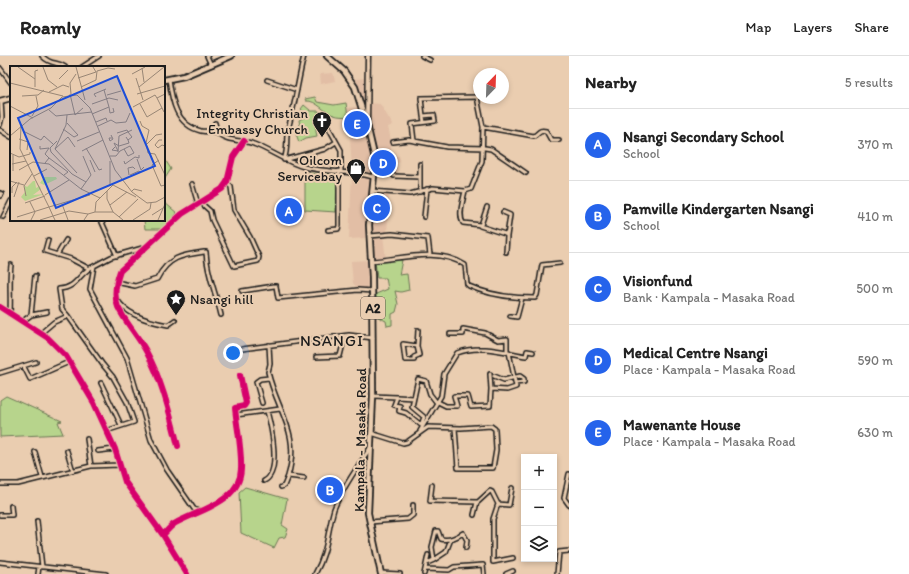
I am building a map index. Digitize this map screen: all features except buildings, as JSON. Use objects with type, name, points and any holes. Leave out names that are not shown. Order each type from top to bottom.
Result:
[{"type":"main road","points":[[167,79],[184,76],[231,56]]},
{"type":"main road","name":"Kampala - Masaka Road","points":[[327,56],[338,64],[354,87],[367,125],[374,156],[370,236],[372,261],[373,396],[368,491],[370,522],[381,574]]},
{"type":"main road","points":[[367,125],[368,56]]},
{"type":"main road","points":[[0,101],[10,98]]},
{"type":"street","points":[[42,56],[49,63],[60,64],[63,66]]},
{"type":"street","points":[[83,66],[98,56]]},
{"type":"street","points":[[207,56],[211,65]]},
{"type":"street","points":[[284,160],[288,147],[287,130],[291,120],[304,56]]},
{"type":"street","points":[[422,56],[430,60]]},
{"type":"street","points":[[0,68],[10,82]]},
{"type":"street","points":[[167,79],[175,109],[183,121],[188,126],[200,131],[217,132]]},
{"type":"street","points":[[267,80],[297,90]]},
{"type":"street","points":[[424,122],[421,98],[473,97]]},
{"type":"street","points":[[0,101],[2,117],[0,125]]},
{"type":"street","points":[[372,191],[410,194],[427,189],[444,188],[465,191],[471,189],[482,161],[484,126],[479,104]]},
{"type":"street","points":[[414,140],[412,124],[435,121],[434,115],[423,116]]},
{"type":"street","points":[[215,123],[217,132],[223,138],[244,141],[263,148],[284,160],[306,168],[359,172],[373,177]]},
{"type":"street","points":[[326,123],[341,150],[339,226],[338,228],[328,230]]},
{"type":"street","points":[[484,126],[534,136],[538,131],[542,130],[546,131],[551,140],[559,140]]},
{"type":"street","points":[[0,130],[10,136]]},
{"type":"street","points":[[393,142],[414,140],[447,147],[482,147],[491,149],[526,173]]},
{"type":"street","points":[[178,446],[161,386],[147,352],[118,307],[116,282],[120,271],[182,214],[222,189],[227,182],[233,157],[244,141]]},
{"type":"street","points":[[284,160],[325,149],[336,142]]},
{"type":"street","points":[[420,164],[420,192]]},
{"type":"street","points":[[394,176],[420,177]]},
{"type":"street","points":[[192,184],[199,203],[210,211],[212,220],[234,266],[258,261],[259,257],[234,210],[231,187],[227,182]]},
{"type":"street","points":[[424,217],[427,189]]},
{"type":"street","points":[[465,191],[461,211],[462,222],[506,234],[507,236]]},
{"type":"street","points":[[0,192],[2,194],[0,196]]},
{"type":"street","points":[[3,217],[10,203]]},
{"type":"street","points":[[479,226],[482,224],[487,207]]},
{"type":"street","points":[[503,212],[510,215],[506,252]]},
{"type":"street","points":[[101,221],[117,256]]},
{"type":"street","points":[[370,236],[398,235],[428,238],[430,255]]},
{"type":"street","points":[[48,240],[44,251],[71,260],[88,268]]},
{"type":"street","points":[[57,255],[66,240]]},
{"type":"street","points":[[106,431],[134,422],[128,402],[113,377],[62,309],[59,289],[69,287],[76,283],[88,268],[110,257],[146,247]]},
{"type":"street","points":[[116,282],[135,286],[157,278],[162,268],[181,255],[206,252],[207,268],[211,286],[218,299],[221,315]]},
{"type":"street","points":[[372,261],[430,255],[451,259],[465,265],[467,284],[472,287],[500,295],[522,298],[534,298],[537,295],[542,265],[560,263]]},
{"type":"street","points":[[10,314],[11,265]]},
{"type":"street","points":[[94,266],[90,289],[127,358],[151,440],[173,478],[194,509],[196,511],[200,510]]},
{"type":"street","points":[[32,315],[35,276]]},
{"type":"street","points":[[242,291],[276,286],[278,298],[358,290],[372,291]]},
{"type":"street","points":[[116,295],[123,305],[143,318],[168,325],[175,320]]},
{"type":"street","points":[[510,316],[517,317],[522,298]]},
{"type":"street","points":[[0,307],[56,344],[69,362],[94,403],[115,448],[125,482],[131,493],[163,535],[187,574]]},
{"type":"street","points":[[23,321],[32,315],[47,312]]},
{"type":"street","points":[[41,333],[54,322],[68,316]]},
{"type":"street","points":[[417,346],[403,344],[405,360],[414,360],[414,356],[419,354],[417,346],[418,330]]},
{"type":"street","points":[[450,334],[463,334],[463,330],[485,333],[498,340],[507,339],[508,352],[516,384]]},
{"type":"street","points":[[242,349],[353,334],[373,338]]},
{"type":"street","points":[[316,357],[340,356],[344,336]]},
{"type":"street","points":[[269,345],[270,366],[267,370],[293,445],[292,459],[288,476],[284,486],[281,486]]},
{"type":"street","points":[[419,432],[441,396],[444,374],[457,353],[474,349],[508,352],[526,356],[527,351],[533,352]]},
{"type":"street","points":[[0,373],[24,367],[36,362]]},
{"type":"street","points":[[24,367],[30,379],[69,362]]},
{"type":"street","points":[[397,397],[394,405],[400,406],[399,411],[406,413],[421,425],[424,417],[412,406],[418,378],[426,381],[430,394],[437,402],[446,406],[457,406],[454,396],[468,396],[471,407],[490,406],[492,389],[490,374]]},
{"type":"street","points":[[163,535],[173,525],[200,510],[224,500],[230,495],[240,480],[241,450],[236,407],[246,404],[240,375]]},
{"type":"street","points":[[494,376],[499,380],[516,384]]},
{"type":"street","points":[[262,403],[256,382],[260,379],[269,378]]},
{"type":"street","points":[[101,383],[121,425]]},
{"type":"street","points":[[492,389],[507,390],[516,384]]},
{"type":"street","points":[[373,396],[414,398]]},
{"type":"street","points":[[236,415],[280,409]]},
{"type":"street","points":[[264,481],[270,476],[274,453],[273,433],[267,411]]},
{"type":"street","points":[[371,433],[403,443],[407,442],[428,427],[494,427],[496,450],[493,468],[458,468],[455,428]]},
{"type":"street","points":[[87,439],[91,466]]},
{"type":"street","points":[[98,451],[115,448]]},
{"type":"street","points":[[315,574],[321,564],[328,544],[338,502],[370,448]]},
{"type":"street","points":[[68,451],[73,471]]},
{"type":"street","points":[[35,452],[42,477]]},
{"type":"street","points":[[0,484],[18,484],[91,466],[119,465]]},
{"type":"street","points":[[569,474],[564,498],[569,505]]},
{"type":"street","points":[[288,476],[304,478]]},
{"type":"street","points":[[432,485],[430,501],[476,502],[481,501],[487,492],[492,492],[498,504],[493,519],[493,562],[512,558]]},
{"type":"street","points":[[498,504],[508,505],[512,488]]},
{"type":"street","points":[[474,514],[476,502]]},
{"type":"street","points":[[370,522],[408,519],[413,514],[413,505]]},
{"type":"street","points":[[0,515],[12,515],[11,506]]},
{"type":"street","points":[[37,521],[40,567],[38,574]]},
{"type":"street","points":[[434,560],[432,547],[436,531],[438,531],[441,539],[451,539],[463,533],[466,540],[466,548]]},
{"type":"street","points":[[427,563],[446,552],[451,539]]},
{"type":"street","points":[[557,574],[559,552],[569,551]]},
{"type":"street","points":[[424,574],[428,555]]},
{"type":"street","points":[[0,562],[106,574]]},
{"type":"street","points":[[426,569],[449,570],[454,567],[483,565],[484,574]]},
{"type":"street","points":[[506,574],[514,571]]},
{"type":"street","points":[[381,574],[400,574]]},
{"type":"shaded area","points":[[333,73],[335,81],[321,84],[320,74]]},
{"type":"shaded area","points":[[366,78],[366,112],[354,79]]},
{"type":"shaded area","points":[[369,103],[380,104],[393,125],[388,127],[391,140],[391,156],[399,156],[400,162],[397,163],[398,176],[377,174],[377,150],[371,125]]},
{"type":"shaded area","points":[[359,107],[371,147],[372,176],[352,169],[350,137],[345,116],[348,116],[347,108]]},
{"type":"shaded area","points":[[352,173],[371,178],[366,222],[368,238],[349,239]]},
{"type":"shaded area","points":[[375,192],[389,194],[387,235],[383,235],[386,260],[383,261],[373,259],[372,213]]},
{"type":"shaded area","points":[[370,260],[370,290],[357,288],[353,283],[351,261]]},
{"type":"green space","points":[[315,97],[317,102],[334,105],[346,103],[348,117],[330,114],[314,102],[306,101],[305,99]]},
{"type":"green space","points":[[304,105],[311,111],[319,111],[320,115],[316,118],[317,136],[306,138],[299,142],[296,134],[300,126],[299,120],[307,116],[301,109]]},
{"type":"green space","points":[[165,160],[171,169],[165,178]]},
{"type":"green space","points":[[305,173],[337,174],[336,212],[305,210]]},
{"type":"green space","points":[[165,203],[177,213],[163,229],[145,229],[144,221],[165,221]]},
{"type":"green space","points":[[392,259],[402,260],[399,275],[407,274],[409,290],[401,292],[395,291],[398,304],[396,312],[392,314],[392,325],[387,326],[386,321],[378,317],[376,308],[376,294],[388,289],[386,278],[377,278],[375,261]]},
{"type":"green space","points":[[6,396],[62,421],[58,422],[63,434],[0,437],[0,400]]},
{"type":"green space","points":[[245,487],[287,499],[282,525],[288,529],[285,537],[279,538],[274,548],[241,533],[239,492]]},
{"type":"cycle path","points":[[178,446],[165,397],[152,362],[143,345],[124,318],[116,302],[116,284],[120,271],[182,214],[222,189],[227,182],[233,157],[244,141]]},
{"type":"cycle path","points":[[0,307],[48,338],[66,356],[94,403],[115,449],[125,482],[163,535]]},
{"type":"cycle path","points":[[187,574],[163,535],[174,524],[226,498],[239,481],[241,454],[235,408],[244,406],[246,403],[240,375]]},
{"type":"place","name":"Mawenante House","points":[[357,124]]},
{"type":"place","name":"Integrity Christian Embassy Church","points":[[322,138]]},
{"type":"place","name":"Medical Centre Nsangi","points":[[383,163]]},
{"type":"place","name":"Oilcom Servicebay","points":[[356,185]]},
{"type":"place","name":"Visionfund","points":[[377,208]]},
{"type":"place","name":"Nsangi Secondary School","points":[[289,211]]},
{"type":"place","name":"Nsangi hill","points":[[176,316]]},
{"type":"place","name":"Pamville Kindergarten Nsangi","points":[[330,490]]},
{"type":"district","name":"NSANGI","points":[[332,340]]}]
